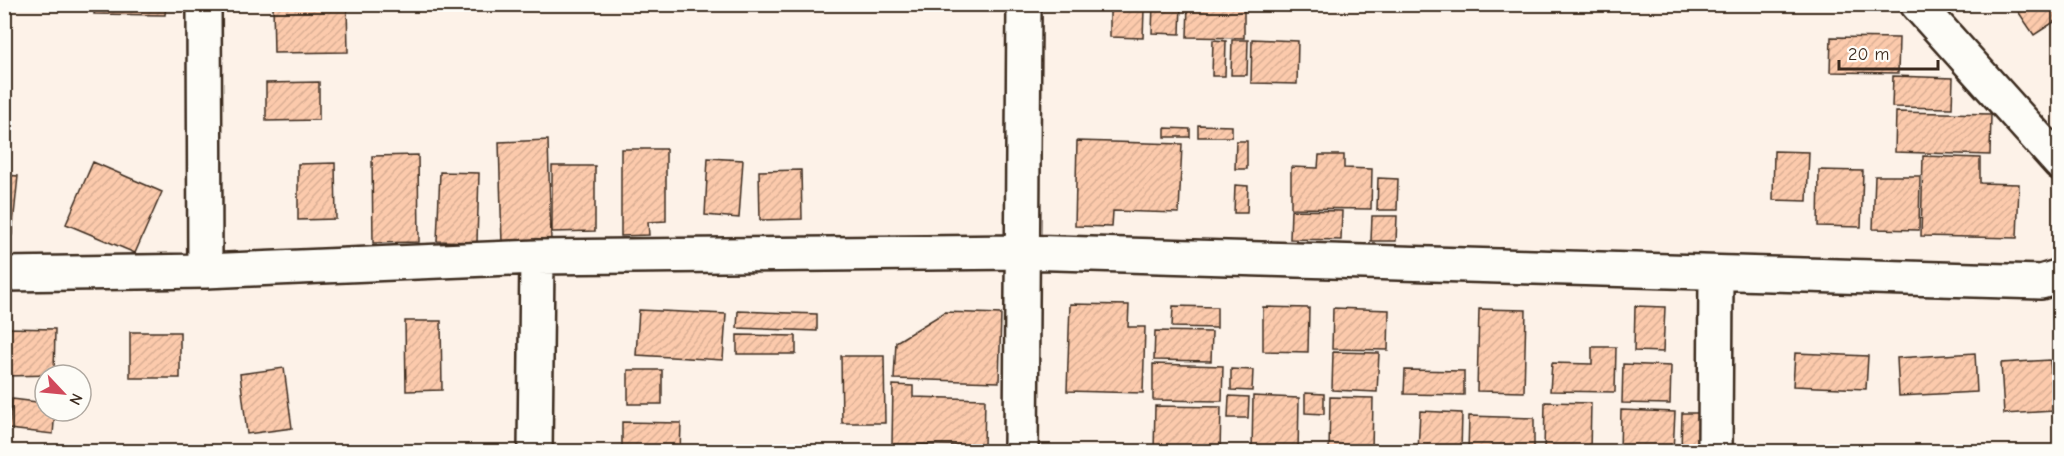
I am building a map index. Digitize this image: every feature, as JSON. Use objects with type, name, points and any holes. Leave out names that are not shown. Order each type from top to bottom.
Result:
[{"type":"street","points":[[204,4],[205,271]]},
{"type":"street","points":[[1021,452],[1024,4]]},
{"type":"street","points":[[1917,4],[2060,163]]},
{"type":"street","points":[[4,274],[205,271],[537,257],[1022,252],[2041,282],[2060,276]]},
{"type":"street","points":[[535,452],[537,257]]},
{"type":"street","points":[[1715,452],[1716,273]]},
{"type":"building","points":[[95,4],[166,4],[165,15],[94,14]]},
{"type":"building","points":[[273,4],[347,4],[348,52],[274,53]]},
{"type":"building","points":[[1153,4],[1181,4],[1180,34],[1152,33]]},
{"type":"building","points":[[1188,4],[1244,4],[1244,38],[1187,37]]},
{"type":"building","points":[[2013,4],[2060,4],[2060,18],[2034,35]]},
{"type":"building","points":[[1110,10],[1144,10],[1143,38],[1110,37]]},
{"type":"building","points":[[1831,37],[1899,38],[1898,73],[1830,72]]},
{"type":"building","points":[[1252,39],[1298,41],[1297,84],[1251,83]]},
{"type":"building","points":[[1213,40],[1226,41],[1225,76],[1212,76]]},
{"type":"building","points":[[1232,40],[1248,40],[1247,75],[1231,75]]},
{"type":"building","points":[[1893,76],[1953,78],[1952,108],[1892,107]]},
{"type":"building","points":[[319,82],[319,120],[266,121],[266,83]]},
{"type":"building","points":[[1896,112],[1991,114],[1990,155],[1895,152]]},
{"type":"building","points":[[1198,125],[1232,126],[1232,137],[1198,137]]},
{"type":"building","points":[[1165,128],[1190,129],[1190,137],[1165,137]]},
{"type":"building","points":[[548,140],[551,242],[502,244],[499,142]]},
{"type":"building","points":[[1077,141],[1182,144],[1179,213],[1113,211],[1112,227],[1075,226]]},
{"type":"building","points":[[1236,141],[1247,141],[1247,169],[1235,169]]},
{"type":"building","points":[[621,149],[666,149],[666,221],[648,222],[649,235],[621,236]]},
{"type":"building","points":[[1774,151],[1809,152],[1807,201],[1773,200]]},
{"type":"building","points":[[418,155],[419,242],[373,243],[372,156]]},
{"type":"building","points":[[1319,155],[1344,155],[1344,168],[1372,169],[1371,209],[1291,208],[1291,167],[1318,168]]},
{"type":"building","points":[[1923,156],[1980,158],[1980,183],[2019,184],[2017,238],[1921,236]]},
{"type":"building","points":[[708,158],[743,160],[739,218],[705,215]]},
{"type":"building","points":[[93,162],[162,192],[135,253],[66,224]]},
{"type":"building","points":[[335,163],[336,219],[298,220],[298,164]]},
{"type":"building","points":[[552,166],[595,166],[595,231],[552,232]]},
{"type":"building","points":[[801,170],[802,219],[760,220],[759,171]]},
{"type":"building","points":[[1819,170],[1863,171],[1861,227],[1818,226]]},
{"type":"building","points":[[440,172],[479,173],[477,242],[437,241]]},
{"type":"building","points":[[4,175],[18,176],[12,235],[4,234]]},
{"type":"building","points":[[1875,176],[1920,176],[1919,230],[1873,229]]},
{"type":"building","points":[[1378,178],[1398,179],[1397,210],[1377,210]]},
{"type":"building","points":[[1235,185],[1248,186],[1247,213],[1234,213]]},
{"type":"building","points":[[1291,210],[1342,211],[1341,240],[1290,239]]},
{"type":"building","points":[[1372,216],[1397,216],[1396,241],[1371,241]]},
{"type":"building","points":[[1070,304],[1129,305],[1128,327],[1145,327],[1143,393],[1067,391]]},
{"type":"building","points":[[1173,306],[1217,307],[1217,328],[1172,327]]},
{"type":"building","points":[[1635,306],[1665,307],[1663,352],[1634,351]]},
{"type":"building","points":[[1263,307],[1309,308],[1308,352],[1263,351]]},
{"type":"building","points":[[1333,308],[1389,310],[1388,350],[1332,349]]},
{"type":"building","points":[[1479,309],[1526,310],[1524,392],[1477,391]]},
{"type":"building","points":[[639,310],[726,314],[723,360],[636,355]]},
{"type":"building","points":[[738,311],[817,314],[817,331],[737,328]]},
{"type":"building","points":[[945,312],[1001,314],[999,382],[894,379],[896,342]]},
{"type":"building","points":[[405,321],[441,321],[442,390],[406,391]]},
{"type":"building","points":[[6,328],[55,329],[54,363],[33,363],[33,375],[5,376]]},
{"type":"building","points":[[1155,331],[1212,332],[1211,361],[1154,360]]},
{"type":"building","points":[[130,332],[180,332],[180,378],[130,378]]},
{"type":"building","points":[[737,335],[796,336],[796,354],[737,354]]},
{"type":"building","points":[[1592,347],[1616,347],[1615,392],[1550,391],[1552,363],[1592,364]]},
{"type":"building","points":[[1333,352],[1379,353],[1377,392],[1332,390]]},
{"type":"building","points":[[1795,353],[1868,356],[1866,389],[1793,386]]},
{"type":"building","points":[[1975,353],[1977,392],[1899,396],[1897,358]]},
{"type":"building","points":[[841,356],[884,356],[885,423],[842,423]]},
{"type":"building","points":[[2050,360],[2053,411],[2004,414],[2001,363]]},
{"type":"building","points":[[1153,364],[1223,366],[1222,401],[1153,400]]},
{"type":"building","points":[[1623,364],[1671,366],[1670,404],[1622,403]]},
{"type":"building","points":[[284,368],[292,428],[247,434],[240,374]]},
{"type":"building","points":[[1231,369],[1253,370],[1252,391],[1231,390]]},
{"type":"building","points":[[628,370],[662,370],[662,404],[628,404]]},
{"type":"building","points":[[1405,370],[1464,371],[1464,395],[1404,394]]},
{"type":"building","points":[[893,385],[913,386],[913,397],[985,399],[984,446],[892,444]]},
{"type":"building","points":[[1305,393],[1324,394],[1324,414],[1305,413]]},
{"type":"building","points":[[1229,396],[1249,397],[1248,418],[1228,418]]},
{"type":"building","points":[[1253,396],[1299,398],[1298,452],[1252,452]]},
{"type":"building","points":[[1330,397],[1373,398],[1372,452],[1329,452]]},
{"type":"building","points":[[12,399],[33,402],[33,423],[54,423],[53,434],[9,429]]},
{"type":"building","points":[[1545,402],[1591,403],[1590,452],[1544,452]]},
{"type":"building","points":[[1155,406],[1221,407],[1220,452],[1154,452]]},
{"type":"building","points":[[1621,410],[1675,412],[1673,452],[1620,451]]},
{"type":"building","points":[[1420,411],[1462,413],[1461,452],[1418,452]]},
{"type":"building","points":[[1682,413],[1701,413],[1701,452],[1681,451]]},
{"type":"building","points":[[1469,416],[1534,418],[1534,452],[1468,452]]},
{"type":"building","points":[[622,422],[681,423],[680,452],[622,452]]},
{"type":"building","points":[[1829,451],[1829,452],[1745,452]]}]
